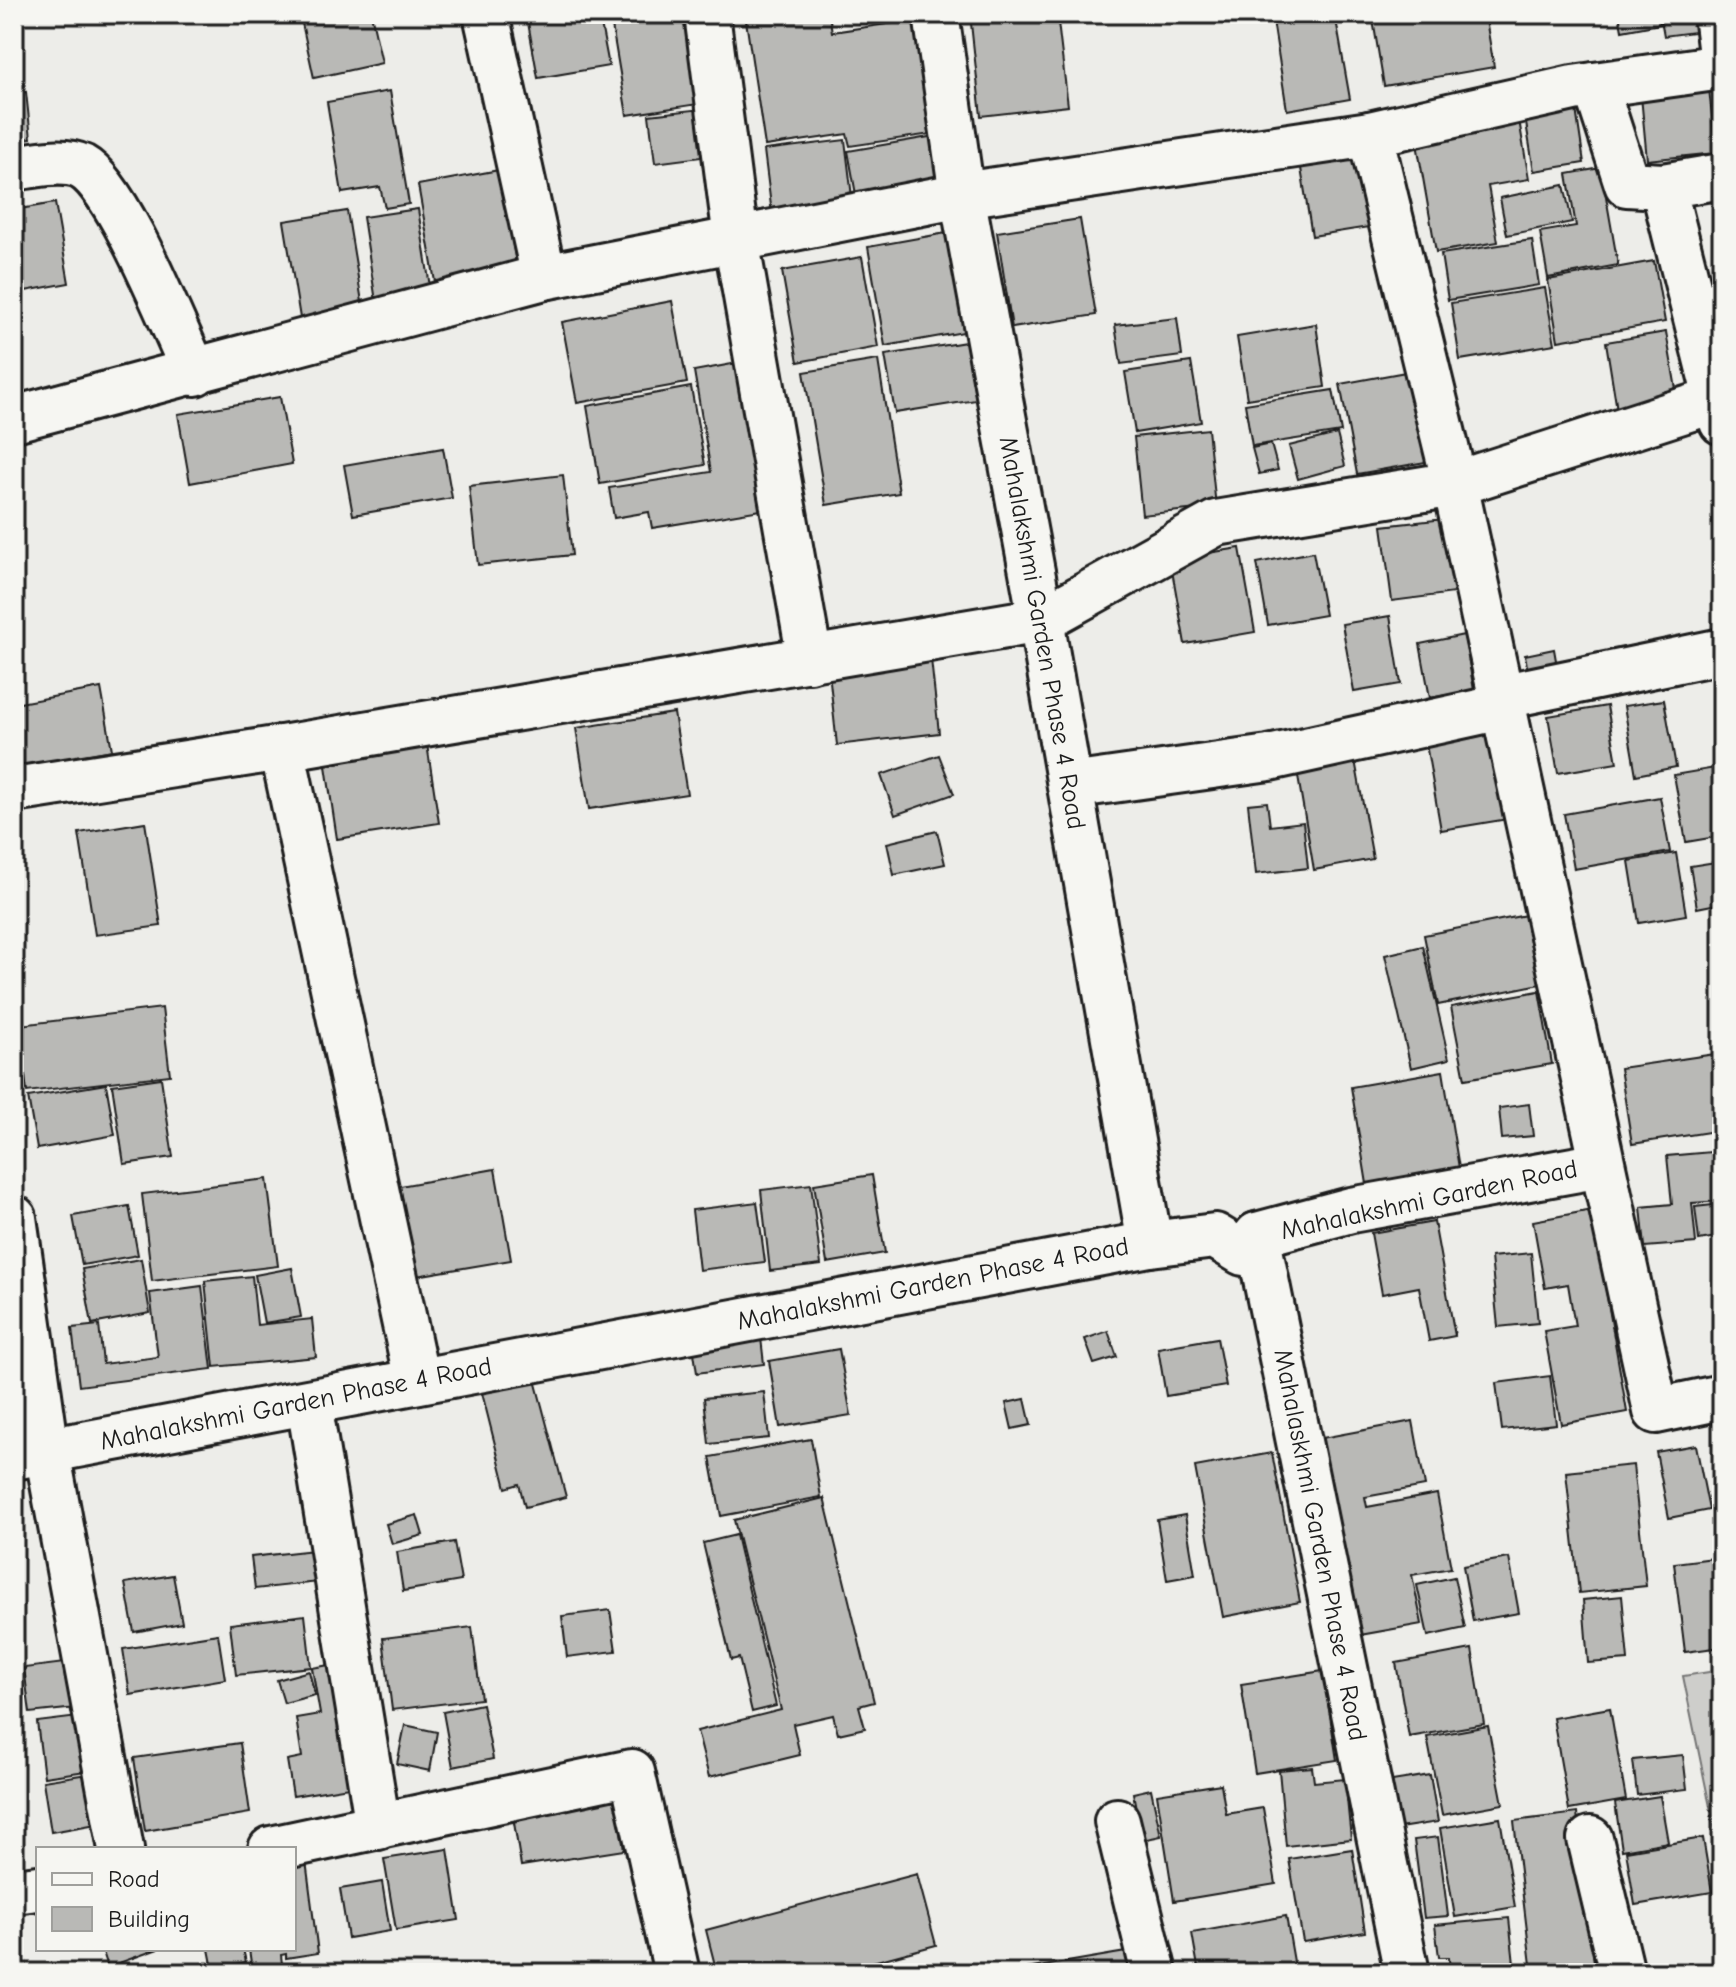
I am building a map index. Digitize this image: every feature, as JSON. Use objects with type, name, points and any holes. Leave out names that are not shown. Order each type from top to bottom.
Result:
[{"type":"street","points":[[486,14],[544,277]]},
{"type":"street","points":[[707,14],[736,239],[810,660]]},
{"type":"street","name":"Mahalakshmi Garden Phase 4 Road","points":[[31,1454],[1150,1244],[1041,620],[962,195],[936,14]]},
{"type":"street","points":[[14,419],[195,373],[544,277],[962,195],[1370,134],[1595,85],[1722,65],[1716,14]]},
{"type":"street","points":[[1595,85],[1627,184],[1663,186],[1722,176]]},
{"type":"street","points":[[1370,134],[1455,484],[1656,1411],[1722,1397]]},
{"type":"street","points":[[14,168],[48,163],[79,166],[99,180],[117,209],[195,373]]},
{"type":"street","points":[[14,790],[1041,620],[1216,523],[1455,484],[1721,406],[1663,186]]},
{"type":"street","points":[[1070,786],[1269,758],[1722,651]]},
{"type":"street","points":[[282,748],[417,1381]]},
{"type":"street","name":"Mahalakshmi Garden Road","points":[[1257,1235],[1351,1210],[1601,1165]]},
{"type":"street","points":[[14,1218],[31,1454],[121,1847]]},
{"type":"street","points":[[1150,1244],[1215,1236],[1243,1253],[1257,1235]]},
{"type":"street","name":"Mahalaskhmi Garden Phase 4 Road","points":[[1257,1235],[1407,1973]]},
{"type":"street","points":[[309,1403],[378,1827]]},
{"type":"street","points":[[281,1847],[632,1772],[677,1973]]},
{"type":"street","points":[[1117,1821],[1154,1973]]},
{"type":"street","points":[[1590,1839],[1622,1973]]},
{"type":"street","points":[[14,1891],[36,1888]]},
{"type":"shaded area","points":[[1722,1670],[1722,1865],[1683,1676]]},
{"type":"building","points":[[300,14],[371,14],[382,63],[314,78]]},
{"type":"building","points":[[599,14],[609,66],[538,78],[527,17]]},
{"type":"building","points":[[610,14],[696,14],[711,102],[627,115]]},
{"type":"building","points":[[745,14],[829,14],[832,32],[921,19],[938,133],[850,146],[847,134],[765,146]]},
{"type":"building","points":[[970,14],[1057,14],[1068,106],[981,116]]},
{"type":"building","points":[[1272,14],[1335,14],[1350,99],[1287,110]]},
{"type":"building","points":[[1372,14],[1485,14],[1494,67],[1384,86]]},
{"type":"building","points":[[1619,14],[1658,14],[1660,24],[1622,31]]},
{"type":"building","points":[[1660,14],[1700,14],[1702,31],[1664,36]]},
{"type":"building","points":[[1709,89],[1716,153],[1647,160],[1641,96]]},
{"type":"building","points":[[390,91],[409,204],[385,208],[380,187],[342,193],[327,102]]},
{"type":"building","points":[[26,92],[31,138],[14,140],[14,94]]},
{"type":"building","points":[[711,108],[717,155],[655,163],[649,115]]},
{"type":"building","points":[[1576,109],[1584,163],[1534,171],[1525,117]]},
{"type":"building","points":[[1518,114],[1529,179],[1488,186],[1498,242],[1436,252],[1415,132]]},
{"type":"building","points":[[935,136],[943,184],[857,200],[848,151]]},
{"type":"building","points":[[845,140],[853,205],[772,214],[764,150]]},
{"type":"building","points":[[1364,152],[1375,226],[1312,236],[1300,162]]},
{"type":"building","points":[[1601,168],[1618,265],[1548,278],[1540,232],[1576,226],[1567,174]]},
{"type":"building","points":[[499,170],[520,284],[438,299],[418,185]]},
{"type":"building","points":[[1564,185],[1572,222],[1507,235],[1500,198]]},
{"type":"building","points":[[55,203],[69,283],[14,293],[14,210]]},
{"type":"building","points":[[418,209],[432,300],[377,308],[363,217]]},
{"type":"building","points":[[347,211],[364,314],[301,324],[284,221]]},
{"type":"building","points":[[1080,219],[1096,315],[1012,328],[997,232]]},
{"type":"building","points":[[952,232],[969,331],[885,346],[868,247]]},
{"type":"building","points":[[1532,240],[1539,285],[1448,300],[1441,254]]},
{"type":"building","points":[[862,257],[878,347],[798,362],[782,271]]},
{"type":"building","points":[[1654,261],[1665,322],[1558,341],[1548,280]]},
{"type":"building","points":[[1545,288],[1555,344],[1460,360],[1451,303]]},
{"type":"building","points":[[672,301],[687,383],[577,403],[562,322]]},
{"type":"building","points":[[1177,318],[1182,356],[1121,364],[1115,325]]},
{"type":"building","points":[[1316,324],[1325,387],[1247,399],[1237,337]]},
{"type":"building","points":[[1666,332],[1679,406],[1618,416],[1606,342]]},
{"type":"building","points":[[966,342],[976,400],[895,413],[885,355]]},
{"type":"building","points":[[878,360],[899,493],[826,505],[804,372]]},
{"type":"building","points":[[743,362],[767,509],[652,528],[649,512],[614,518],[609,488],[711,472],[694,371]]},
{"type":"building","points":[[1191,362],[1201,422],[1135,433],[1125,372]]},
{"type":"building","points":[[1422,369],[1437,460],[1357,474],[1340,384]]},
{"type":"building","points":[[691,387],[705,465],[600,484],[587,406]]},
{"type":"building","points":[[1333,390],[1341,432],[1252,446],[1245,404]]},
{"type":"building","points":[[280,397],[292,464],[190,483],[178,414]]},
{"type":"building","points":[[1208,429],[1216,507],[1142,515],[1134,437]]},
{"type":"building","points":[[1337,434],[1345,466],[1298,479],[1289,446]]},
{"type":"building","points":[[1271,444],[1278,470],[1259,474],[1252,448]]},
{"type":"building","points":[[443,448],[452,498],[353,515],[344,465]]},
{"type":"building","points":[[563,475],[572,555],[478,565],[469,486]]},
{"type":"building","points":[[1453,518],[1462,592],[1392,601],[1382,526]]},
{"type":"building","points":[[1240,548],[1255,632],[1185,644],[1170,559]]},
{"type":"building","points":[[1313,552],[1325,615],[1268,625],[1257,563]]},
{"type":"building","points":[[1390,616],[1401,684],[1354,692],[1342,624]]},
{"type":"building","points":[[1464,635],[1474,690],[1430,698],[1420,644]]},
{"type":"building","points":[[1554,649],[1558,672],[1529,677],[1525,655]]},
{"type":"building","points":[[931,659],[939,733],[837,745],[829,672]]},
{"type":"building","points":[[101,688],[112,750],[14,768],[14,704]]},
{"type":"building","points":[[1664,700],[1676,767],[1636,775],[1624,706]]},
{"type":"building","points":[[1607,706],[1617,763],[1558,773],[1548,716]]},
{"type":"building","points":[[674,713],[687,794],[589,809],[576,728]]},
{"type":"building","points":[[1722,727],[1722,836],[1686,842],[1674,775],[1721,767],[1715,728]]},
{"type":"building","points":[[1500,731],[1514,818],[1441,830],[1426,744]]},
{"type":"building","points":[[427,744],[439,823],[337,839],[325,759]]},
{"type":"building","points":[[1353,749],[1373,859],[1314,870],[1295,759]]},
{"type":"building","points":[[939,755],[954,794],[895,815],[881,775]]},
{"type":"building","points":[[1660,797],[1670,852],[1574,869],[1564,814]]},
{"type":"building","points":[[1267,802],[1270,826],[1303,822],[1308,868],[1256,874],[1248,804]]},
{"type":"building","points":[[145,822],[161,926],[95,935],[79,833]]},
{"type":"building","points":[[937,831],[945,864],[894,875],[887,843]]},
{"type":"building","points":[[1676,853],[1686,915],[1639,923],[1629,861]]},
{"type":"building","points":[[1722,861],[1722,903],[1697,908],[1690,866]]},
{"type":"building","points":[[1526,915],[1540,984],[1438,1005],[1424,935]]},
{"type":"building","points":[[1423,946],[1449,1059],[1411,1068],[1385,955]]},
{"type":"building","points":[[1539,991],[1552,1064],[1465,1079],[1451,1007]]},
{"type":"building","points":[[162,1008],[170,1075],[27,1092],[19,1025]]},
{"type":"building","points":[[1722,1053],[1722,1130],[1632,1144],[1620,1068]]},
{"type":"building","points":[[1443,1071],[1460,1174],[1368,1190],[1351,1087]]},
{"type":"building","points":[[161,1078],[173,1157],[124,1164],[112,1085]]},
{"type":"building","points":[[106,1084],[115,1135],[37,1149],[28,1097]]},
{"type":"building","points":[[1529,1104],[1533,1136],[1502,1139],[1499,1108]]},
{"type":"building","points":[[1722,1151],[1722,1201],[1692,1203],[1696,1243],[1645,1247],[1641,1207],[1672,1204],[1667,1156]]},
{"type":"building","points":[[495,1169],[511,1260],[416,1276],[400,1186]]},
{"type":"building","points":[[872,1175],[885,1253],[827,1263],[814,1184]]},
{"type":"building","points":[[267,1179],[278,1266],[152,1281],[142,1194]]},
{"type":"building","points":[[811,1184],[821,1265],[770,1271],[761,1190]]},
{"type":"building","points":[[757,1202],[765,1262],[699,1270],[692,1210]]},
{"type":"building","points":[[1722,1204],[1722,1236],[1699,1240],[1695,1207]]},
{"type":"building","points":[[129,1206],[138,1255],[82,1265],[73,1216]]},
{"type":"building","points":[[1592,1210],[1627,1412],[1561,1424],[1544,1331],[1575,1326],[1568,1284],[1545,1288],[1533,1221]]},
{"type":"building","points":[[1434,1222],[1455,1336],[1429,1341],[1419,1287],[1382,1294],[1371,1233]]},
{"type":"building","points":[[1531,1253],[1538,1323],[1498,1327],[1491,1257]]},
{"type":"building","points":[[141,1259],[150,1313],[92,1324],[82,1269]]},
{"type":"building","points":[[292,1268],[301,1317],[264,1323],[255,1275]]},
{"type":"building","points":[[252,1276],[257,1325],[312,1319],[316,1357],[214,1367],[205,1281]]},
{"type":"building","points":[[202,1286],[212,1369],[79,1386],[72,1328],[99,1325],[103,1364],[158,1357],[150,1293]]},
{"type":"building","points":[[1108,1331],[1117,1357],[1094,1364],[1085,1339]]},
{"type":"building","points":[[761,1338],[764,1364],[697,1373],[693,1346]]},
{"type":"building","points":[[1217,1338],[1226,1386],[1166,1396],[1158,1348]]},
{"type":"building","points":[[839,1349],[851,1415],[780,1427],[769,1361]]},
{"type":"building","points":[[534,1376],[566,1497],[525,1507],[519,1484],[506,1488],[481,1389]]},
{"type":"building","points":[[1550,1376],[1556,1424],[1502,1430],[1496,1383]]},
{"type":"building","points":[[764,1392],[769,1438],[709,1444],[704,1398]]},
{"type":"building","points":[[1025,1399],[1031,1425],[1012,1429],[1006,1403]]},
{"type":"building","points":[[1413,1421],[1425,1486],[1365,1497],[1367,1507],[1437,1494],[1451,1568],[1412,1575],[1422,1624],[1360,1635],[1322,1438]]},
{"type":"building","points":[[811,1439],[821,1497],[721,1516],[710,1457]]},
{"type":"building","points":[[1696,1445],[1709,1510],[1669,1518],[1656,1452]]},
{"type":"building","points":[[1272,1453],[1300,1602],[1223,1617],[1195,1467]]},
{"type":"building","points":[[1633,1465],[1646,1586],[1579,1593],[1566,1472]]},
{"type":"building","points":[[824,1498],[874,1702],[859,1706],[865,1728],[838,1734],[833,1715],[793,1724],[800,1755],[709,1777],[697,1731],[781,1710],[734,1520]]},
{"type":"building","points":[[417,1515],[423,1535],[392,1544],[386,1524]]},
{"type":"building","points":[[1185,1515],[1195,1575],[1167,1580],[1157,1520]]},
{"type":"building","points":[[736,1535],[776,1706],[752,1712],[739,1658],[731,1660],[703,1543]]},
{"type":"building","points":[[454,1542],[461,1581],[403,1591],[397,1552]]},
{"type":"building","points":[[323,1549],[327,1581],[255,1589],[251,1557]]},
{"type":"building","points":[[1722,1557],[1722,1647],[1685,1652],[1674,1563]]},
{"type":"building","points":[[1509,1558],[1519,1613],[1473,1621],[1463,1566]]},
{"type":"building","points":[[173,1575],[182,1623],[134,1632],[125,1583]]},
{"type":"building","points":[[1454,1577],[1465,1628],[1428,1636],[1417,1585]]},
{"type":"building","points":[[1622,1596],[1628,1660],[1588,1663],[1583,1600]]},
{"type":"building","points":[[610,1610],[616,1651],[567,1657],[562,1616]]},
{"type":"building","points":[[305,1615],[311,1667],[236,1675],[230,1624]]},
{"type":"building","points":[[472,1627],[481,1699],[392,1710],[383,1638]]},
{"type":"building","points":[[218,1634],[225,1679],[130,1695],[123,1649]]},
{"type":"building","points":[[1472,1649],[1484,1724],[1409,1737],[1396,1663]]},
{"type":"building","points":[[80,1661],[85,1707],[30,1713],[24,1668]]},
{"type":"building","points":[[335,1664],[355,1786],[293,1796],[287,1760],[302,1757],[296,1718],[320,1714],[312,1668]]},
{"type":"building","points":[[309,1671],[315,1695],[284,1703],[277,1680]]},
{"type":"building","points":[[1323,1671],[1337,1760],[1255,1773],[1241,1684]]},
{"type":"building","points":[[482,1704],[493,1759],[453,1767],[443,1712]]},
{"type":"building","points":[[1610,1708],[1626,1800],[1569,1810],[1553,1718]]},
{"type":"building","points":[[86,1716],[93,1770],[44,1777],[37,1722]]},
{"type":"building","points":[[405,1725],[437,1732],[430,1771],[397,1764]]},
{"type":"building","points":[[1488,1726],[1503,1804],[1442,1815],[1427,1737]]},
{"type":"building","points":[[240,1743],[250,1813],[145,1831],[134,1758]]},
{"type":"building","points":[[1683,1755],[1687,1789],[1637,1795],[1633,1760]]},
{"type":"building","points":[[1312,1767],[1314,1782],[1345,1779],[1351,1839],[1286,1846],[1279,1770]]},
{"type":"building","points":[[100,1772],[108,1822],[51,1832],[43,1781]]},
{"type":"building","points":[[1430,1775],[1438,1822],[1399,1828],[1392,1781]]},
{"type":"building","points":[[1221,1784],[1226,1814],[1263,1808],[1276,1884],[1174,1901],[1157,1794]]},
{"type":"building","points":[[614,1787],[624,1850],[521,1866],[511,1804]]},
{"type":"building","points":[[1151,1789],[1161,1836],[1142,1840],[1133,1793]]},
{"type":"building","points":[[1660,1796],[1668,1842],[1622,1850],[1615,1803]]},
{"type":"building","points":[[1577,1813],[1595,1971],[1532,1973],[1514,1821]]},
{"type":"building","points":[[1500,1818],[1515,1907],[1455,1917],[1440,1828]]},
{"type":"building","points":[[1438,1837],[1448,1916],[1424,1918],[1414,1840]]},
{"type":"building","points":[[1703,1838],[1712,1892],[1635,1905],[1626,1851]]},
{"type":"building","points":[[448,1849],[459,1920],[396,1930],[384,1859]]},
{"type":"building","points":[[1352,1849],[1365,1932],[1303,1942],[1289,1859]]},
{"type":"building","points":[[305,1853],[318,1953],[286,1958],[286,1954],[281,1955],[283,1973],[228,1973],[252,1970],[249,1951],[296,1951],[296,1855]]},
{"type":"building","points":[[917,1874],[936,1945],[832,1973],[717,1973],[706,1930]]},
{"type":"building","points":[[382,1882],[390,1931],[348,1938],[340,1889]]},
{"type":"building","points":[[1286,1916],[1296,1973],[1199,1973],[1192,1933]]},
{"type":"building","points":[[1509,1918],[1515,1973],[1450,1973],[1449,1957],[1439,1957],[1435,1925]]},
{"type":"building","points":[[21,1932],[27,1973],[14,1973],[14,1933]]},
{"type":"building","points":[[103,1951],[152,1951],[108,1967]]},
{"type":"building","points":[[209,1951],[243,1951],[246,1962],[213,1969]]},
{"type":"building","points":[[1126,1952],[1130,1973],[1027,1973],[1026,1969]]}]
